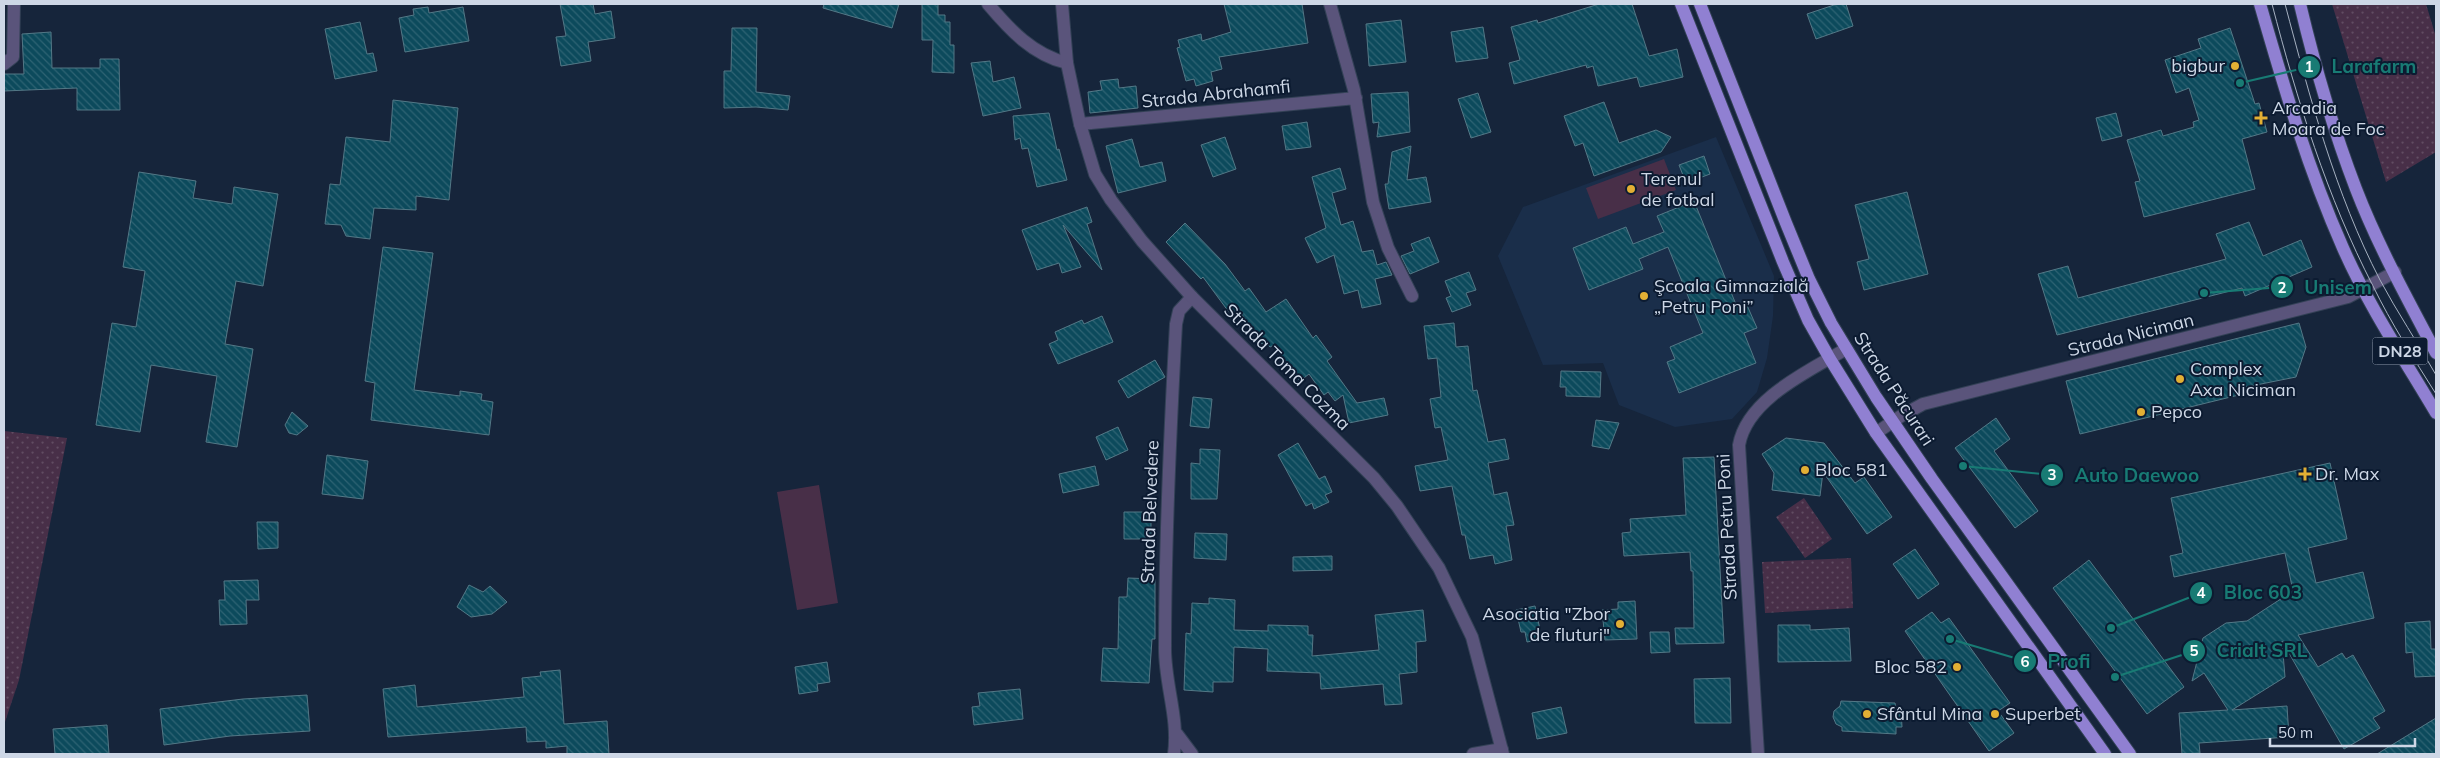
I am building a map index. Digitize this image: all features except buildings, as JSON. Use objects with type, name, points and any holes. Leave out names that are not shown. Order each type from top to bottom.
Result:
[{"type":"main road","name":"Strada Păcurari","points":[[1681,4],[1783,262],[1808,320],[1830,359],[1876,433],[2105,754]]},
{"type":"main road","name":"Strada Păcurari","points":[[1700,4],[1803,266],[1846,349],[1893,421],[2130,754]]},
{"type":"main road","name":"DN28","points":[[2260,4],[2296,129],[2324,204],[2363,289],[2436,413]]},
{"type":"main road","name":"DN28","points":[[2300,4],[2322,90],[2357,191],[2436,353]]},
{"type":"street","points":[[4,64],[13,57],[14,4]]},
{"type":"street","points":[[988,4],[1013,32],[1040,53],[1050,59],[1068,63]]},
{"type":"street","name":"Strada Toma Cozma","points":[[1062,4],[1068,63],[1080,124],[1095,174],[1111,200],[1142,241],[1192,297],[1374,478],[1397,506],[1439,568],[1472,637],[1502,752]]},
{"type":"street","points":[[1330,4],[1356,98],[1373,202],[1388,248],[1412,296]]},
{"type":"street","name":"Strada Abrahamfi","points":[[1080,124],[1356,98]]},
{"type":"street","name":"Strada Niciman","points":[[1876,433],[1923,404],[2215,333],[2348,297],[2395,272]]},
{"type":"street","name":"Strada Belvedere","points":[[1177,734],[1165,654],[1165,557],[1176,324],[1179,311],[1192,297]]},
{"type":"street","name":"Strada Petru Poni","points":[[1758,754],[1739,445],[1741,434],[1748,421],[1762,406],[1790,382],[1846,349]]},
{"type":"street","points":[[1174,754],[1177,734]]},
{"type":"street","points":[[1177,734],[1192,754]]},
{"type":"street","points":[[1473,754],[1502,752]]},
{"type":"shaded area","points":[[2332,4],[2426,4],[2436,37],[2436,152],[2386,182]]},
{"type":"shaded area","name":"Şcoala Gimnazială „Petru Poni”","points":[[1716,137],[1774,276],[1773,316],[1767,358],[1757,392],[1732,419],[1675,427],[1619,405],[1603,363],[1543,365],[1498,256],[1523,207]]},
{"type":"shaded area","name":"Terenul de fotbal","points":[[1664,159],[1676,190],[1598,219],[1586,188]]},
{"type":"shaded area","points":[[4,431],[67,438],[19,680],[4,725]]},
{"type":"shaded area","points":[[819,485],[838,603],[797,610],[777,492]]},
{"type":"shaded area","points":[[1804,498],[1832,539],[1805,558],[1776,517]]},
{"type":"shaded area","points":[[1851,558],[1853,608],[1765,613],[1762,562]]},
{"type":"tram line","points":[[2272,4],[2303,112],[2341,218],[2387,314],[2436,394]]},
{"type":"tram line","points":[[2285,4],[2314,110],[2350,213],[2380,280],[2436,375]]},
{"type":"place","name":"bigbur","points":[[2235,66]]},
{"type":"place","name":"Larafarm","points":[[2240,83]]},
{"type":"place","name":"Arcadia Moara de Foc","points":[[2261,118]]},
{"type":"place","name":"Terenul de fotbal","points":[[1631,189]]},
{"type":"place","name":"Unisem","points":[[2204,293]]},
{"type":"place","name":"Şcoala Gimnazială „Petru Poni”","points":[[1644,296]]},
{"type":"place","name":"Complex Axa Niciman","points":[[2180,379]]},
{"type":"place","name":"Pepco","points":[[2141,412]]},
{"type":"place","name":"Auto Daewoo","points":[[1963,466]]},
{"type":"place","name":"Bloc 581","points":[[1805,470]]},
{"type":"place","name":"Dr. Max","points":[[2305,474]]},
{"type":"place","name":"Asociatia \"Zbor de fluturi\"","points":[[1620,624]]},
{"type":"place","name":"Bloc 603","points":[[2111,628]]},
{"type":"place","name":"Profi","points":[[1950,639]]},
{"type":"place","name":"Bloc 582","points":[[1957,667]]},
{"type":"place","name":"Crialt SRL","points":[[2115,677]]},
{"type":"place","name":"Sfântul Mina","points":[[1867,714]]},
{"type":"place","name":"Superbet","points":[[1995,714]]}]
